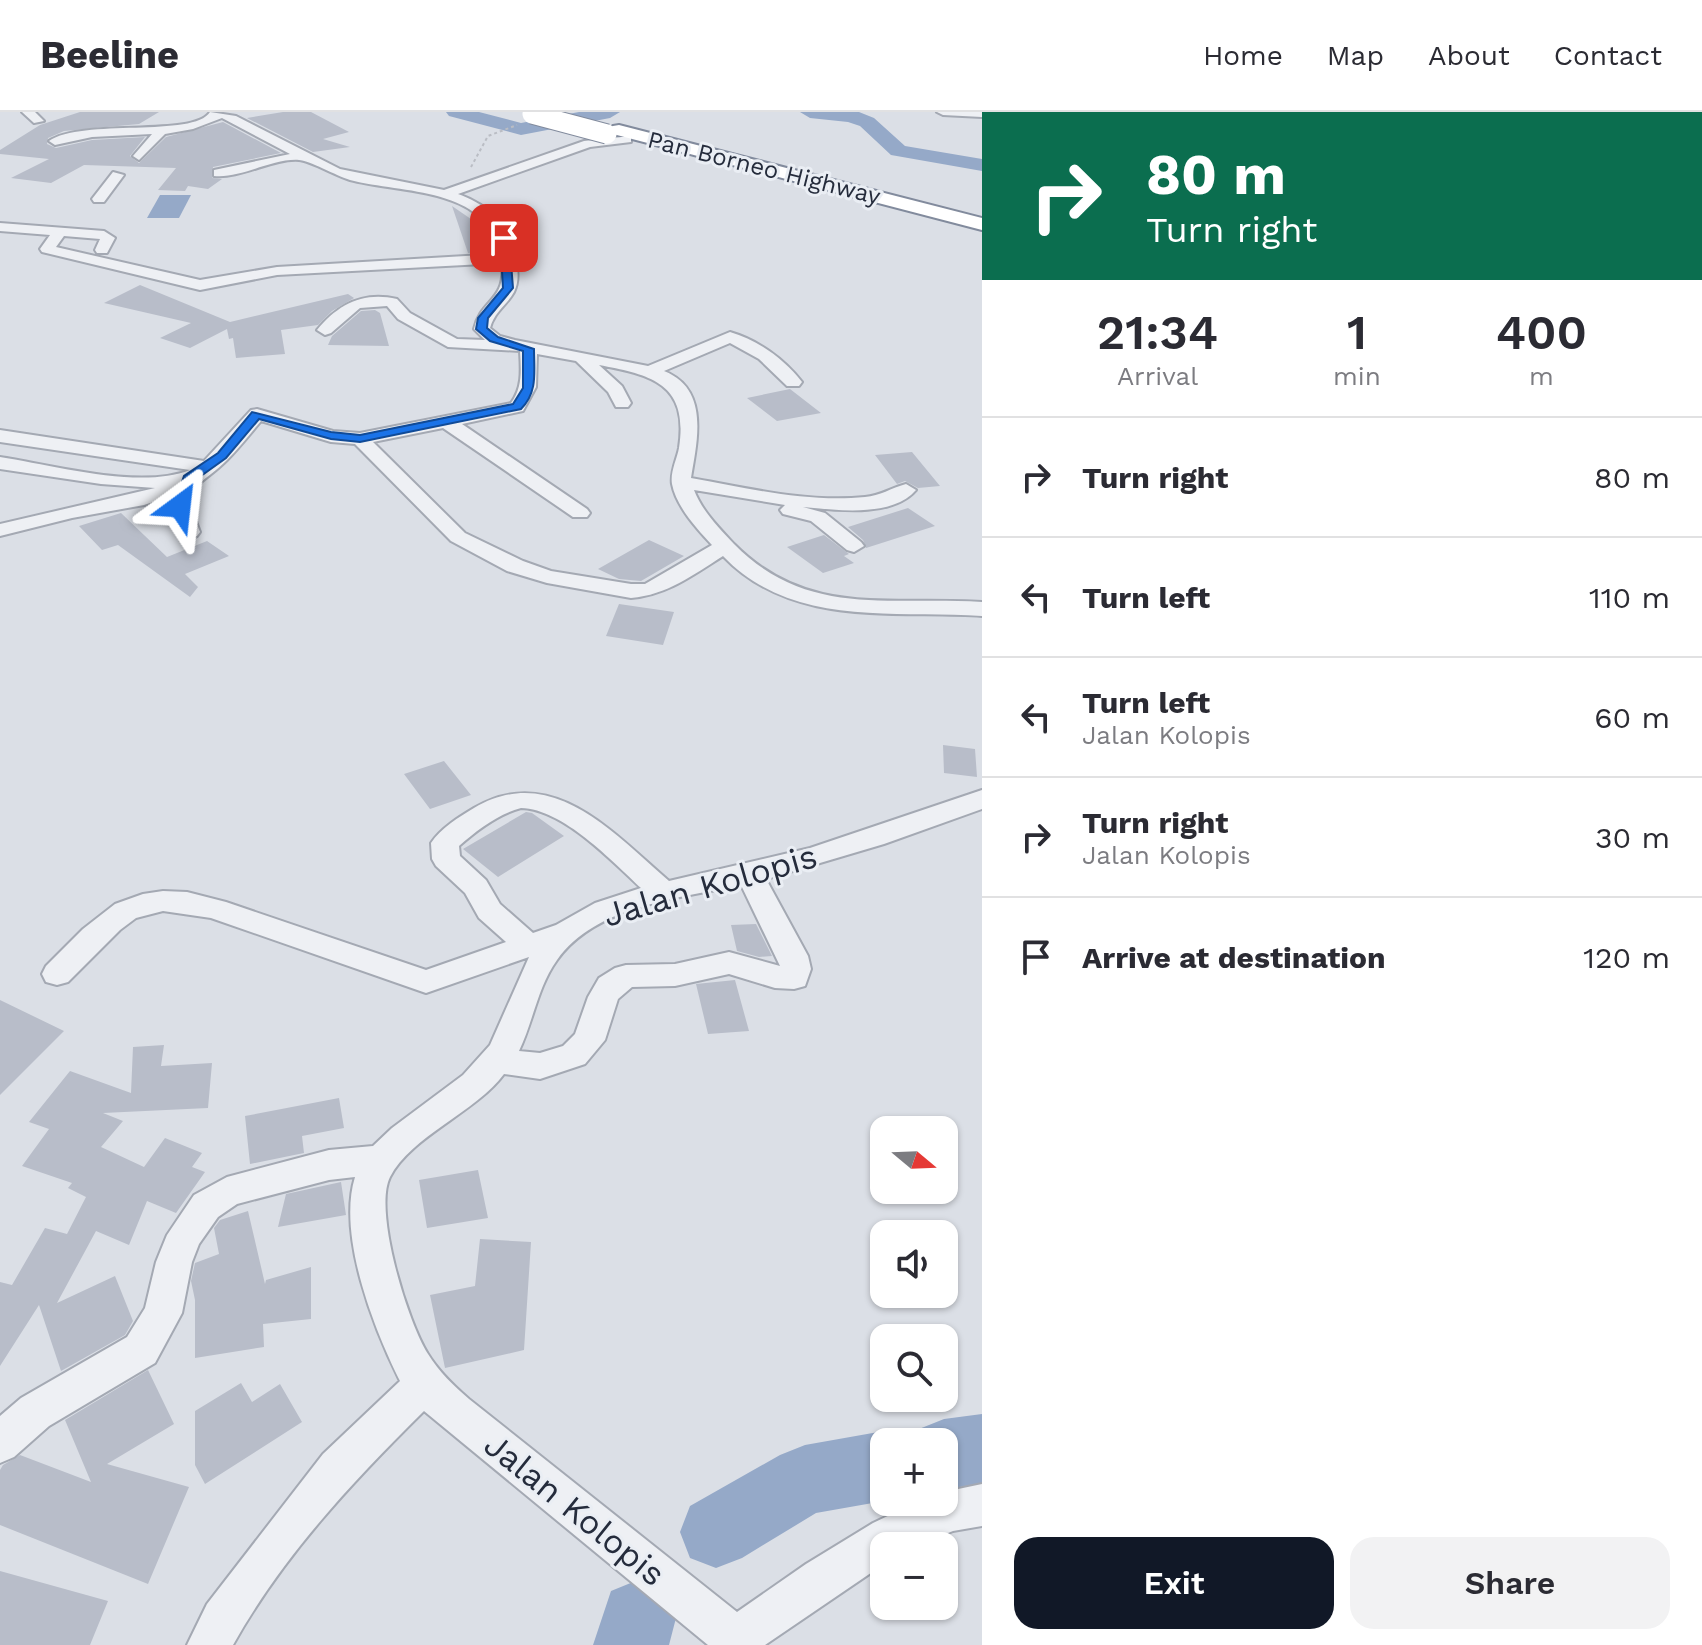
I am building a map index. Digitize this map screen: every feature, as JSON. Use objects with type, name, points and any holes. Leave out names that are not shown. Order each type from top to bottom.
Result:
[{"type":"highway","name":"Pan Borneo Highway","points":[[530,116],[661,141],[982,224]]},
{"type":"street","points":[[28,112],[38,121]]},
{"type":"street","points":[[943,112],[982,114]]},
{"type":"street","points":[[55,141],[96,132],[160,132],[197,125],[218,113],[357,178],[446,194],[490,219],[504,238],[508,288],[483,318],[482,329],[494,339],[520,347],[650,371],[674,383],[684,400],[690,443],[681,482],[692,508],[724,547],[781,590],[808,601],[833,606],[982,609]]},
{"type":"street","points":[[78,121],[92,125],[96,132]]},
{"type":"street","points":[[139,156],[160,132]]},
{"type":"street","points":[[446,194],[618,134]]},
{"type":"street","points":[[218,173],[303,155]]},
{"type":"street","points":[[99,199],[118,175]]},
{"type":"street","points":[[0,227],[104,235],[108,238],[102,250]]},
{"type":"street","points":[[60,232],[47,249],[200,285],[277,271],[507,258]]},
{"type":"street","points":[[325,330],[355,303],[374,300],[392,302],[404,316],[454,344],[520,347]]},
{"type":"street","points":[[650,371],[730,337],[742,341],[780,368],[793,382]]},
{"type":"street","points":[[0,530],[144,499],[169,490],[222,456],[257,414],[331,436],[360,439],[517,407],[525,399],[529,388],[520,347]]},
{"type":"street","points":[[583,359],[616,390],[622,403]]},
{"type":"street","points":[[447,422],[580,513]]},
{"type":"street","points":[[0,436],[206,467]]},
{"type":"street","points":[[360,439],[458,537],[515,566],[547,577],[631,591],[646,590],[660,586],[724,547]]},
{"type":"street","points":[[0,463],[125,480],[185,479]]},
{"type":"street","points":[[185,479],[180,506],[190,532]]},
{"type":"street","points":[[681,482],[758,496],[835,503],[889,501],[906,490]]},
{"type":"street","points":[[704,486],[709,494],[733,502],[818,517],[854,546]]},
{"type":"street","points":[[528,945],[489,911],[476,887],[446,859],[445,843],[467,823],[509,804],[530,799],[550,803],[606,843],[664,893]]},
{"type":"street","name":"Jalan Kolopis","points":[[736,1642],[425,1384],[393,1326],[384,1299],[375,1255],[371,1180],[381,1160],[483,1077],[498,1061],[525,1001],[539,959],[565,932],[585,919],[664,893],[848,846],[982,799]]},
{"type":"street","points":[[498,1061],[540,1066],[574,1055],[589,1040],[610,986],[626,976],[675,975],[729,963],[751,967],[775,977],[794,978],[796,969],[793,956],[749,873]]},
{"type":"street","points":[[57,974],[123,910],[142,902],[161,900],[186,900],[216,909],[426,982],[565,932]]},
{"type":"street","points":[[0,1443],[35,1412],[141,1350],[163,1313],[174,1262],[185,1235],[206,1206],[227,1192],[329,1165],[381,1160]]},
{"type":"street","points":[[209,1645],[268,1556],[337,1468],[425,1384]]},
{"type":"street","points":[[736,1642],[832,1571],[926,1519],[982,1505]]},
{"type":"path","points":[[446,194],[459,185],[488,136],[530,116]]},
{"type":"water","points":[[160,195],[191,195],[179,218],[147,218]]},
{"type":"building","points":[[80,112],[159,112],[139,124],[64,131],[48,138],[47,144],[56,148],[92,140],[145,137],[130,156],[139,163],[166,137],[223,122],[281,153],[213,167],[212,178],[222,179],[208,189],[188,186],[185,191],[158,190],[176,168],[84,165],[51,183],[11,178],[49,159],[0,154],[0,150],[40,125]]},
{"type":"building","points":[[283,112],[311,112],[349,132],[323,139],[350,147],[313,152],[247,118]]},
{"type":"building","points":[[452,206],[484,228],[496,251],[468,253]]},
{"type":"building","points":[[140,285],[230,322],[348,294],[354,298],[332,311],[318,325],[281,330],[285,354],[236,358],[233,338],[229,339],[227,329],[190,348],[160,338],[191,323],[104,303]]},
{"type":"building","points":[[375,310],[380,313],[389,346],[328,345],[332,336],[361,311]]},
{"type":"building","points":[[790,389],[821,413],[777,421],[747,398]]},
{"type":"building","points":[[912,452],[940,486],[918,488],[905,481],[897,484],[875,455]]},
{"type":"building","points":[[908,508],[935,526],[866,548],[863,540],[848,527]]},
{"type":"building","points":[[121,513],[167,557],[207,541],[229,556],[185,574],[198,587],[190,597],[118,545],[102,550],[79,526]]},
{"type":"building","points":[[824,535],[849,554],[844,556],[854,563],[823,573],[787,547]]},
{"type":"building","points":[[649,540],[684,556],[641,581],[619,579],[598,569]]},
{"type":"building","points":[[619,604],[674,612],[663,645],[606,636]]},
{"type":"building","points":[[943,745],[975,749],[977,777],[944,773]]},
{"type":"building","points":[[444,761],[471,795],[430,809],[404,774]]},
{"type":"building","points":[[526,812],[564,836],[498,877],[463,849]]},
{"type":"building","points":[[756,924],[772,956],[759,957],[737,951],[731,925]]},
{"type":"building","points":[[735,980],[749,1031],[708,1034],[696,984]]},
{"type":"building","points":[[0,1000],[64,1031],[0,1095]]},
{"type":"building","points":[[164,1045],[161,1066],[212,1063],[208,1108],[103,1113],[123,1121],[101,1147],[144,1167],[165,1138],[202,1153],[192,1167],[205,1172],[176,1213],[147,1201],[129,1245],[96,1231],[57,1303],[115,1276],[133,1321],[125,1335],[61,1371],[39,1305],[0,1366],[0,1282],[12,1285],[45,1228],[67,1234],[86,1197],[68,1188],[72,1183],[22,1166],[49,1129],[29,1122],[70,1071],[131,1093],[133,1047]]},
{"type":"building","points":[[339,1098],[344,1128],[302,1136],[304,1153],[250,1164],[245,1116]]},
{"type":"building","points":[[478,1170],[488,1218],[427,1228],[419,1180]]},
{"type":"building","points":[[341,1182],[346,1215],[278,1227],[286,1194]]},
{"type":"building","points":[[248,1211],[265,1284],[266,1280],[311,1267],[311,1319],[263,1324],[264,1347],[195,1358],[195,1300],[191,1281],[195,1263],[219,1254],[214,1228],[220,1220]]},
{"type":"building","points":[[480,1239],[531,1242],[524,1350],[445,1368],[430,1295],[475,1286]]},
{"type":"building","points":[[148,1370],[174,1424],[107,1464],[189,1487],[148,1584],[0,1525],[0,1470],[3,1465],[20,1455],[91,1482],[65,1420]]},
{"type":"building","points":[[241,1383],[252,1402],[280,1384],[302,1422],[205,1484],[195,1465],[195,1411]]},
{"type":"building","points":[[0,1571],[108,1601],[90,1645],[0,1645]]},
{"type":"waterway","points":[[456,112],[521,129],[610,112]]},
{"type":"waterway","points":[[810,112],[852,116],[867,122],[898,151],[982,165]]},
{"type":"waterway","points":[[958,1452],[982,1449]]},
{"type":"waterway","points":[[716,1532],[805,1480],[870,1468]]},
{"type":"waterway","points":[[631,1645],[638,1618]]},
{"type":"route","points":[[180,506],[188,479],[222,456],[257,414],[331,436],[360,439],[517,407],[525,399],[529,388],[528,349],[494,339],[482,329],[483,318],[508,288],[509,270],[504,238]]}]
